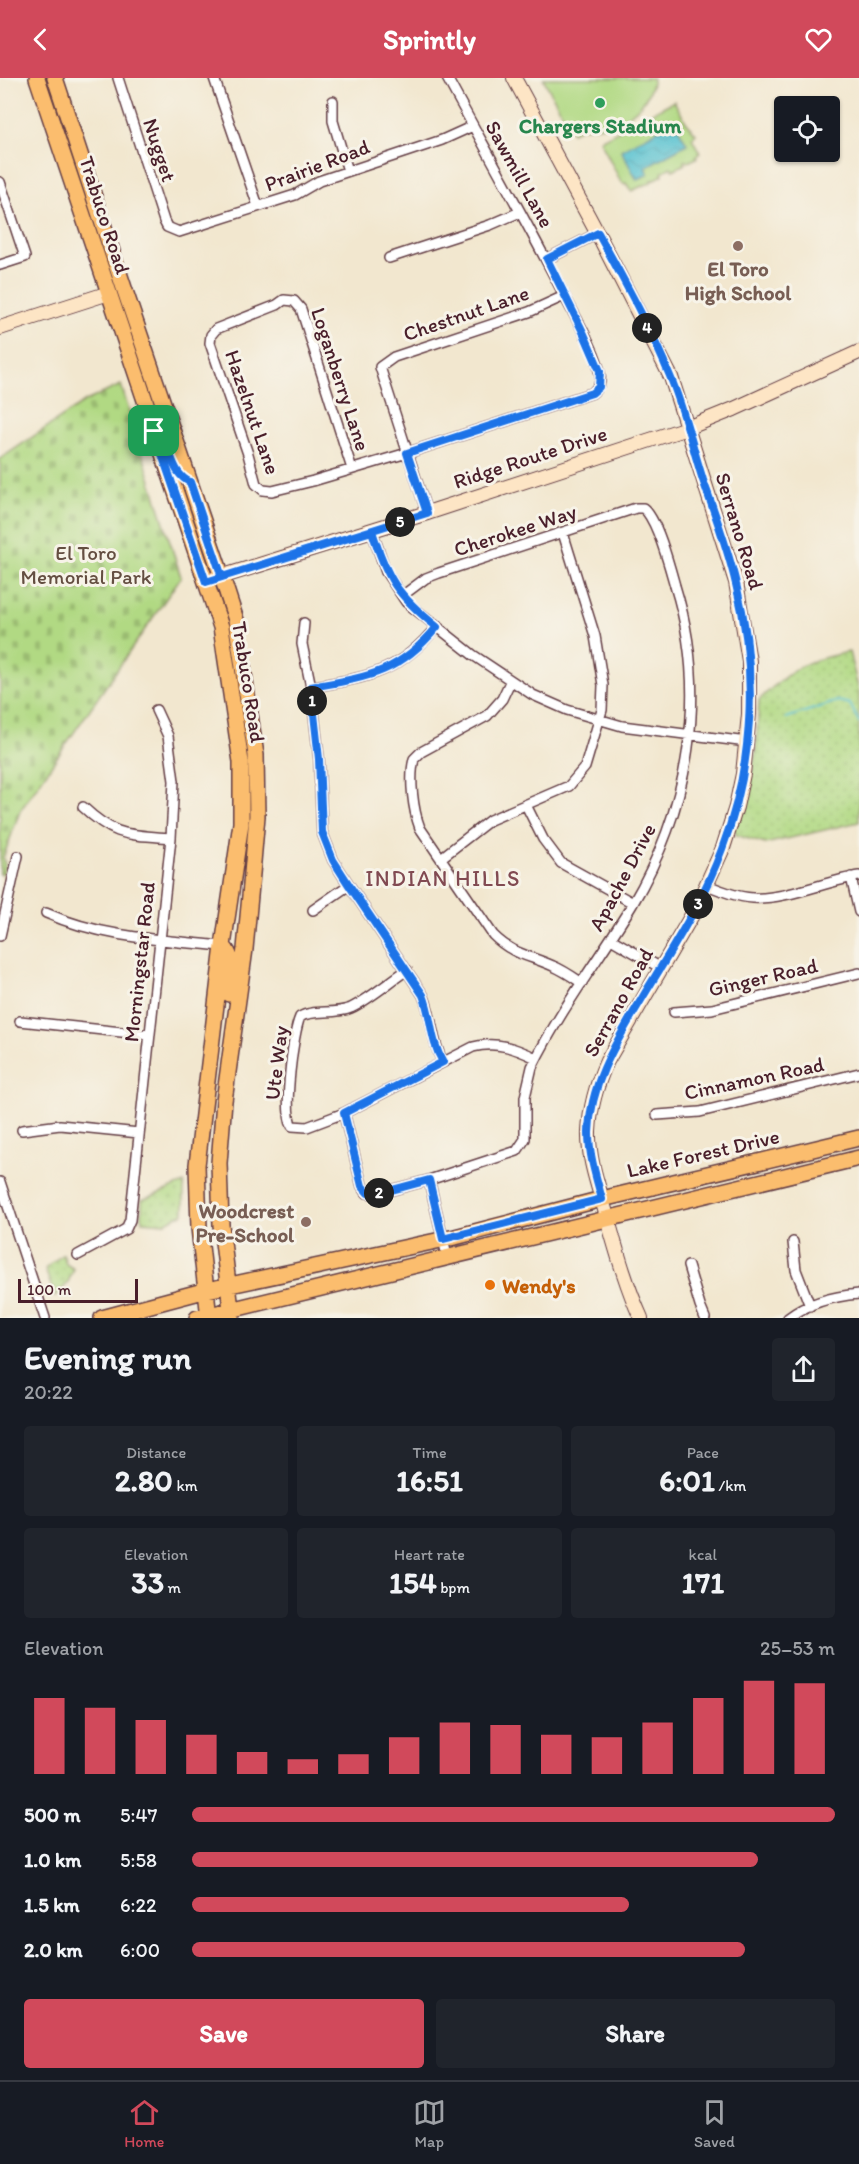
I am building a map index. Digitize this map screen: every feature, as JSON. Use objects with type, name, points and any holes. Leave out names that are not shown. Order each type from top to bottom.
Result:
[{"type":"main road","name":"Trabuco Road","points":[[37,78],[221,627],[241,762],[241,823],[223,946],[197,1165],[199,1228],[207,1290],[205,1317]]},
{"type":"main road","points":[[48,78],[66,134],[76,141]]},
{"type":"main road","name":"Trabuco Road","points":[[55,78],[236,620],[256,755],[257,816],[251,885],[224,1101],[219,1162],[221,1225],[231,1314]]},
{"type":"main road","points":[[109,241],[106,251],[112,286],[109,293],[121,307],[137,349],[147,354]]},
{"type":"main road","points":[[154,431],[166,442],[179,474],[190,482]]},
{"type":"main road","points":[[223,946],[230,953],[232,961],[227,1010],[229,1017],[235,1023]]},
{"type":"main road","name":"Lake Forest Drive","points":[[102,1318],[207,1290],[443,1239],[859,1138]]},
{"type":"main road","name":"Lake Forest Drive","points":[[205,1317],[231,1314],[447,1256],[859,1158]]},
{"type":"street","name":"Nugget","points":[[118,78],[164,221],[173,231]]},
{"type":"street","points":[[214,78],[258,206]]},
{"type":"street","name":"Sawmill Lane","points":[[407,453],[592,393],[599,387],[600,371],[584,334],[547,259],[447,78]]},
{"type":"street","name":"Serrano Road","points":[[514,78],[598,233],[671,377],[736,582],[749,661],[747,742],[743,774],[736,807],[723,848],[707,885],[607,1061],[594,1097],[589,1131],[590,1148],[621,1269],[641,1318]]},
{"type":"street","points":[[333,101],[333,121],[348,171]]},
{"type":"street","name":"Prairie Road","points":[[173,231],[185,231],[295,195],[319,181],[442,140],[473,126]]},
{"type":"street","points":[[0,182],[4,206],[25,257],[0,265]]},
{"type":"street","points":[[389,258],[490,225],[520,212]]},
{"type":"street","points":[[547,259],[598,233]]},
{"type":"street","points":[[0,328],[109,293]]},
{"type":"street","name":"Chestnut Lane","points":[[407,453],[380,367],[394,357],[529,312],[564,296]]},
{"type":"street","name":"Hazelnut Lane","points":[[294,302],[284,300],[216,329],[211,335],[210,343],[256,484],[263,490],[272,491],[352,469]]},
{"type":"street","name":"Loganberry Lane","points":[[294,302],[301,309],[352,469]]},
{"type":"street","name":"Ridge Route Drive","points":[[206,582],[372,531],[687,428],[859,352]]},
{"type":"street","points":[[352,469],[407,453],[427,513]]},
{"type":"street","name":"Cherokee Way","points":[[402,596],[426,578],[439,573],[636,508],[643,508]]},
{"type":"street","name":"Apache Drive","points":[[429,1180],[517,1151],[522,1146],[525,1139],[526,1087],[536,1058],[633,903],[659,853],[669,828],[681,790],[691,736],[693,689],[685,623],[675,586],[652,517],[643,508]]},
{"type":"street","points":[[372,531],[386,572],[402,596],[437,627],[510,682],[533,695],[567,710],[622,726],[747,742]]},
{"type":"street","points":[[441,858],[490,820],[569,786],[585,767],[600,720],[603,689],[595,636],[563,533]]},
{"type":"street","points":[[304,622],[302,644],[311,687],[319,759],[322,832],[333,860],[423,995],[428,1005],[434,1045],[443,1062]]},
{"type":"street","points":[[311,687],[359,679],[385,670],[407,658],[437,627]]},
{"type":"street","points":[[510,682],[502,699],[487,716],[421,752],[414,759],[413,805],[420,828],[493,935],[515,952],[551,965],[582,983]]},
{"type":"street","name":"Morningstar Road","points":[[78,1255],[126,1229],[130,1220],[171,838],[174,781],[168,736],[156,710]]},
{"type":"street","points":[[526,805],[543,839],[561,863],[633,903]]},
{"type":"street","points":[[83,807],[98,822],[117,832],[171,838]]},
{"type":"street","points":[[0,936],[18,856]]},
{"type":"street","points":[[707,885],[734,895],[753,898],[772,897],[855,877],[859,912]]},
{"type":"street","points":[[313,910],[349,885]]},
{"type":"street","points":[[46,914],[99,932],[223,946]]},
{"type":"street","points":[[610,939],[660,968]]},
{"type":"street","name":"Ute Way","points":[[344,1113],[307,1127],[292,1126],[289,1121],[291,1066],[300,1017],[352,1008],[407,970]]},
{"type":"street","name":"Ginger Road","points":[[674,1012],[712,1009],[859,973]]},
{"type":"street","points":[[20,1021],[149,1035]]},
{"type":"street","points":[[447,1256],[429,1180],[377,1194],[368,1193],[362,1186],[344,1113],[473,1047],[494,1044],[518,1049],[536,1058]]},
{"type":"street","name":"Cinnamon Road","points":[[657,1115],[700,1112],[859,1073]]},
{"type":"street","points":[[22,1130],[60,1125],[139,1133]]},
{"type":"street","points":[[0,1182],[45,1318]]},
{"type":"street","points":[[793,1242],[796,1270],[810,1306]]},
{"type":"street","points":[[688,1266],[705,1318]]},
{"type":"street","points":[[788,1318],[834,1297],[859,1294]]},
{"type":"green space","name":"Chargers Stadium","points":[[543,78],[653,78],[643,103],[629,115],[613,124],[572,132]]},
{"type":"green space","points":[[674,101],[696,134],[692,138],[700,153],[696,156],[697,158],[688,162],[684,161],[685,164],[673,170],[671,167],[650,183],[631,191],[626,183],[620,180],[600,140]]},
{"type":"green space","name":"El Toro Memorial Park","points":[[121,385],[181,577],[20,811],[3,858],[5,864],[3,874],[0,874],[0,459],[86,401]]},
{"type":"green space","points":[[849,652],[859,691],[859,822],[765,844],[736,835],[732,820],[746,804],[756,751],[759,700],[799,667]]},
{"type":"green space","points":[[184,1183],[184,1213],[164,1223],[142,1221],[142,1200]]},
{"type":"green space","points":[[63,1254],[66,1264],[74,1269],[67,1284],[55,1297],[45,1269]]},
{"type":"water","points":[[674,121],[687,144],[645,167],[648,174],[637,180],[621,150]]},
{"type":"waterway","points":[[786,718],[838,701],[850,704],[859,722]]},
{"type":"place","name":"Chargers Stadium","points":[[600,103]]},
{"type":"place","name":"El Toro High School","points":[[738,246]]},
{"type":"place","name":"Woodcrest Pre-School","points":[[306,1222]]},
{"type":"place","name":"Wendy's","points":[[490,1285]]},
{"type":"district","name":"INDIAN HILLS","points":[[443,878]]},
{"type":"route","points":[[154,431],[166,442],[179,474],[190,482],[222,577],[372,531],[381,562],[392,582],[406,602],[437,627],[407,658],[385,670],[359,679],[311,687],[319,759],[322,832],[333,860],[423,995],[428,1005],[434,1045],[443,1062],[344,1113],[362,1186],[368,1193],[377,1194],[429,1180],[443,1239],[602,1199],[590,1148],[589,1131],[594,1097],[607,1061],[695,910],[723,848],[736,807],[743,774],[750,685],[746,637],[736,582],[671,377],[598,233],[547,259],[600,371],[599,387],[592,393],[407,453],[427,513],[372,531],[206,582],[154,431]]}]
